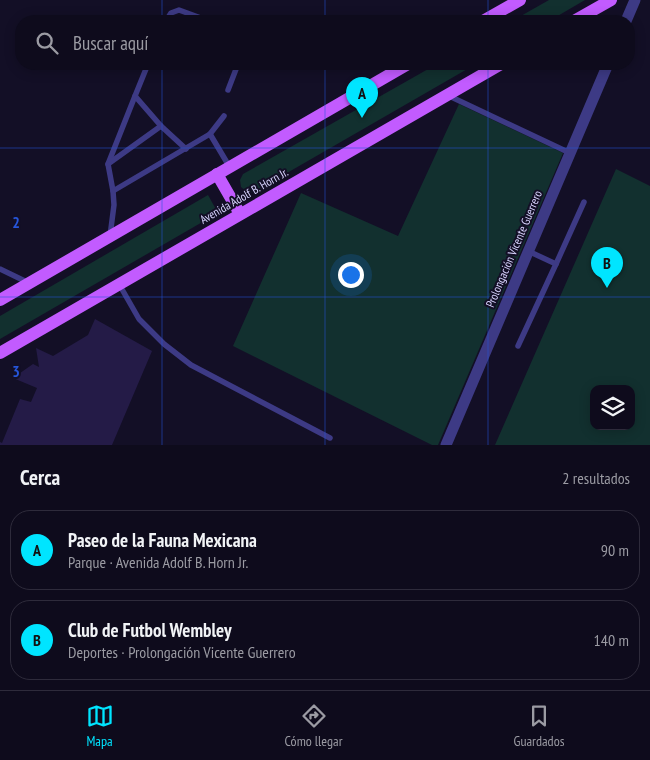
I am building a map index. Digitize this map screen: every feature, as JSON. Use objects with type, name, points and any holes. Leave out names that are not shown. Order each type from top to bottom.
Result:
[{"type":"main road","points":[[494,15],[520,0]]},
{"type":"main road","points":[[585,15],[611,0]]},
{"type":"main road","points":[[0,300],[397,70]]},
{"type":"main road","name":"Avenida Adolf B. Horn Jr.","points":[[0,353],[491,70]]},
{"type":"main road","points":[[217,174],[240,214]]},
{"type":"street","points":[[629,15],[635,0]]},
{"type":"street","name":"Prolongación Vicente Guerrero","points":[[446,445],[605,70]]},
{"type":"lane","points":[[170,15],[179,10],[192,15]]},
{"type":"lane","points":[[110,236],[114,205],[108,164],[146,70]]},
{"type":"lane","points":[[228,90],[236,70]]},
{"type":"lane","points":[[447,95],[570,153]]},
{"type":"lane","points":[[135,96],[161,126],[186,149]]},
{"type":"lane","points":[[113,192],[210,134],[224,116]]},
{"type":"lane","points":[[108,164],[161,126]]},
{"type":"lane","points":[[210,134],[229,166]]},
{"type":"lane","points":[[518,346],[584,202]]},
{"type":"lane","points":[[528,251],[556,264]]},
{"type":"lane","points":[[0,269],[29,283]]},
{"type":"lane","points":[[119,284],[139,319],[164,344],[191,365],[330,438]]},
{"type":"green space","points":[[549,0],[585,0],[559,15],[523,15]]},
{"type":"green space","points":[[426,70],[466,70],[254,192],[248,193],[241,187],[240,180],[243,174]]},
{"type":"green space","points":[[459,104],[563,153],[438,445],[432,445],[233,346],[301,193],[398,236]]},
{"type":"green space","points":[[616,169],[650,186],[650,445],[495,445]]},
{"type":"green space","points":[[208,195],[218,213],[0,339],[0,316]]},
{"type":"building","points":[[95,319],[152,351],[112,445],[0,445],[20,399],[31,402],[37,388],[13,378],[33,364],[39,367],[36,348],[53,356],[88,335]]},
{"type":"place","name":"Paseo de la Fauna Mexicana","points":[[362,118]]},
{"type":"place","name":"Club de Futbol Wembley","points":[[607,288]]}]
